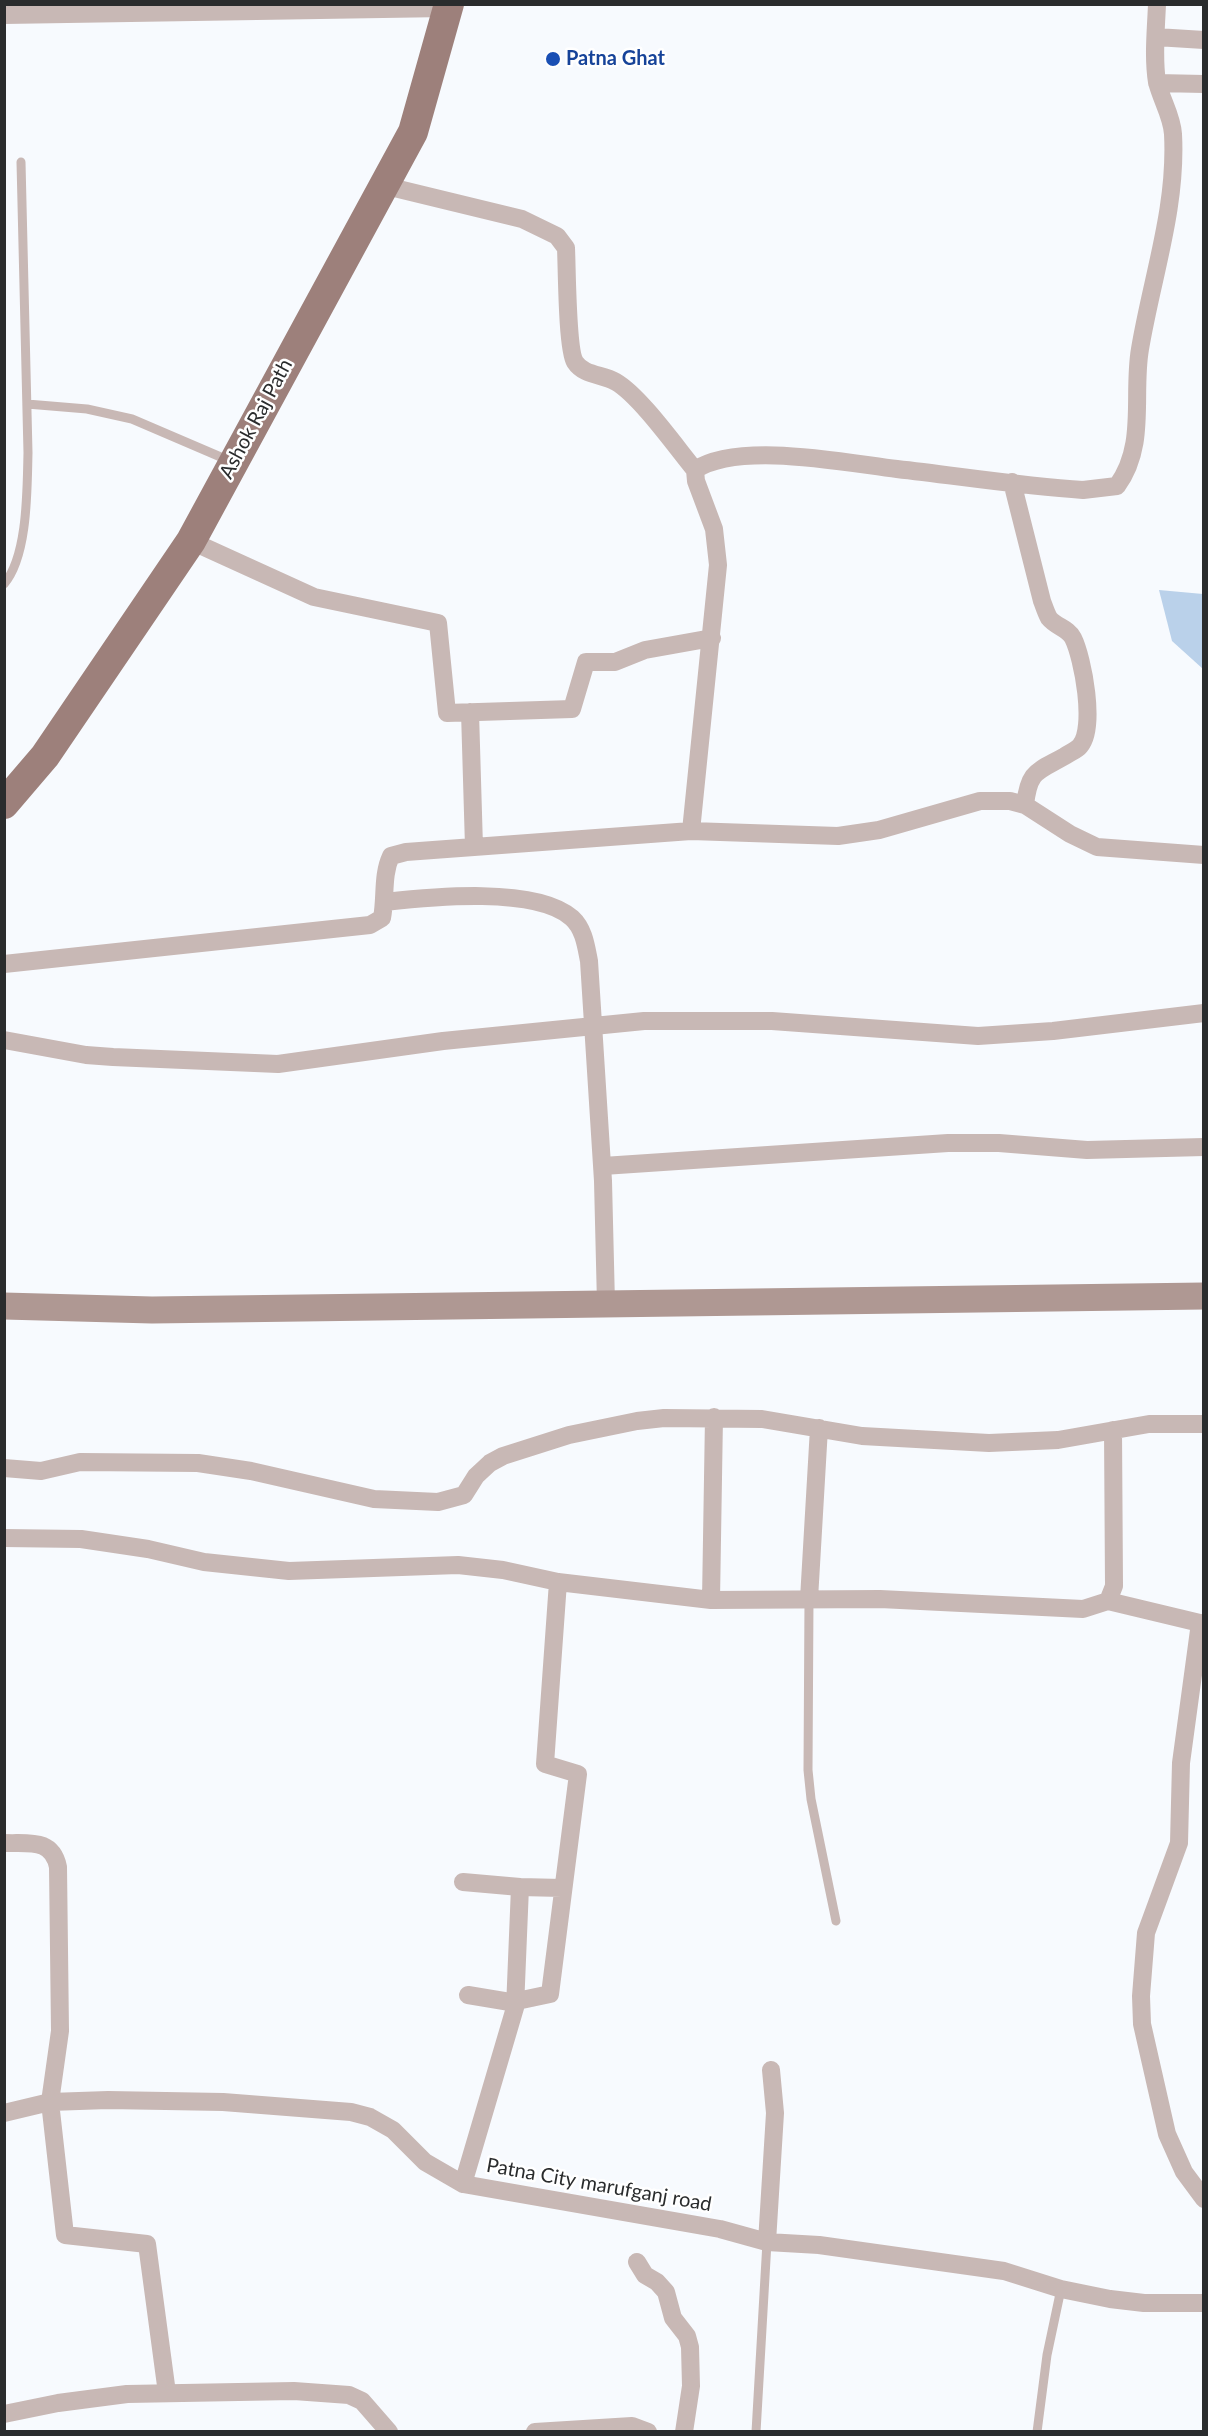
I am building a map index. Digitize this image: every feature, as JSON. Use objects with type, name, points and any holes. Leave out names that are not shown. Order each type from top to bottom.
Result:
[{"type":"main road","name":"Ashok Raj Path","points":[[4,804],[45,756],[191,541],[412,132],[447,6]]},
{"type":"main road","points":[[4,1306],[152,1310],[1203,1296]]},
{"type":"street","points":[[696,470],[707,462],[720,459],[790,457],[1072,490],[1117,486],[1133,458],[1138,407],[1139,353],[1170,206],[1174,166],[1173,131],[1157,83],[1157,4]]},
{"type":"street","points":[[4,15],[249,8],[447,6]]},
{"type":"street","points":[[1156,37],[1203,40]]},
{"type":"street","points":[[1157,83],[1203,84]]},
{"type":"street","points":[[382,185],[522,219],[557,236],[566,248],[571,343],[575,362],[586,371],[615,381],[630,394],[696,470],[696,481],[714,529],[718,550],[712,638],[691,831]]},
{"type":"street","points":[[1012,482],[1042,601],[1049,618],[1067,630],[1074,639],[1087,692],[1086,736],[1080,746],[1032,775],[1027,788],[1025,805]]},
{"type":"street","points":[[191,541],[314,597],[438,623],[447,712],[572,709],[586,662],[615,662],[645,650],[712,638]]},
{"type":"street","points":[[470,712],[474,847]]},
{"type":"street","points":[[4,964],[370,925],[382,918],[385,902],[385,868],[391,856],[406,852],[691,831],[848,835],[879,830],[980,801],[1010,801],[1025,805],[1070,834],[1097,847],[1203,855]]},
{"type":"street","points":[[385,902],[457,895],[508,897],[544,905],[572,918],[579,927],[585,941],[589,961],[603,1167],[606,1304]]},
{"type":"street","points":[[4,1040],[95,1056],[278,1064],[442,1041],[644,1021],[731,1020],[986,1035],[1053,1031],[1203,1013]]},
{"type":"street","points":[[603,1167],[948,1143],[999,1143],[1088,1150],[1203,1147]]},
{"type":"street","points":[[711,1600],[714,1417]]},
{"type":"street","points":[[4,1468],[41,1471],[80,1462],[198,1463],[251,1471],[374,1499],[438,1502],[464,1495],[476,1476],[490,1463],[503,1456],[561,1438],[637,1421],[714,1417],[783,1421],[862,1436],[989,1443],[1050,1441],[1149,1424],[1203,1424]]},
{"type":"street","points":[[809,1599],[819,1428]]},
{"type":"street","points":[[1108,1601],[1114,1586],[1115,1564],[1113,1430]]},
{"type":"street","points":[[4,1538],[81,1539],[148,1549],[204,1562],[290,1571],[458,1565],[503,1570],[558,1582],[711,1600],[880,1599],[1083,1609],[1108,1601],[1202,1623],[1181,1763],[1179,1843],[1146,1933],[1141,1996],[1144,2035],[1167,2134],[1184,2172],[1203,2199]]},
{"type":"street","points":[[463,2184],[517,2001],[550,1994],[578,1774],[545,1764],[558,1582]]},
{"type":"street","points":[[4,1843],[44,1846],[55,1854],[58,1867],[60,2031],[50,2102],[65,2235],[147,2244],[167,2393]]},
{"type":"street","points":[[463,1882],[562,1888]]},
{"type":"street","points":[[516,2006],[520,1887]]},
{"type":"street","points":[[468,1995],[516,2006]]},
{"type":"street","points":[[767,2242],[775,2113],[771,2070]]},
{"type":"street","name":"Patna City marufganj road","points":[[4,2113],[50,2102],[108,2100],[223,2102],[351,2112],[370,2117],[393,2130],[425,2162],[463,2184],[720,2229],[767,2242],[819,2245],[1004,2271],[1061,2289],[1110,2299],[1144,2303],[1203,2303]]},
{"type":"street","points":[[637,2262],[645,2275],[666,2292],[673,2318],[687,2336],[690,2347],[691,2386],[684,2432]]},
{"type":"street","points":[[4,2414],[94,2398],[167,2393],[294,2391],[349,2395],[362,2401],[389,2432]]},
{"type":"street","points":[[535,2432],[632,2426],[648,2432]]},
{"type":"lane","points":[[4,584],[12,574],[22,533],[27,489],[21,162]]},
{"type":"lane","points":[[27,404],[87,409],[132,419],[232,462]]},
{"type":"lane","points":[[809,1599],[808,1770],[811,1799],[836,1921]]},
{"type":"lane","points":[[756,2432],[767,2242]]},
{"type":"lane","points":[[1037,2432],[1047,2355],[1061,2289]]},
{"type":"water","points":[[1159,590],[1203,594],[1203,669],[1172,641]]},
{"type":"place","name":"Patna Ghat","points":[[553,59]]}]
